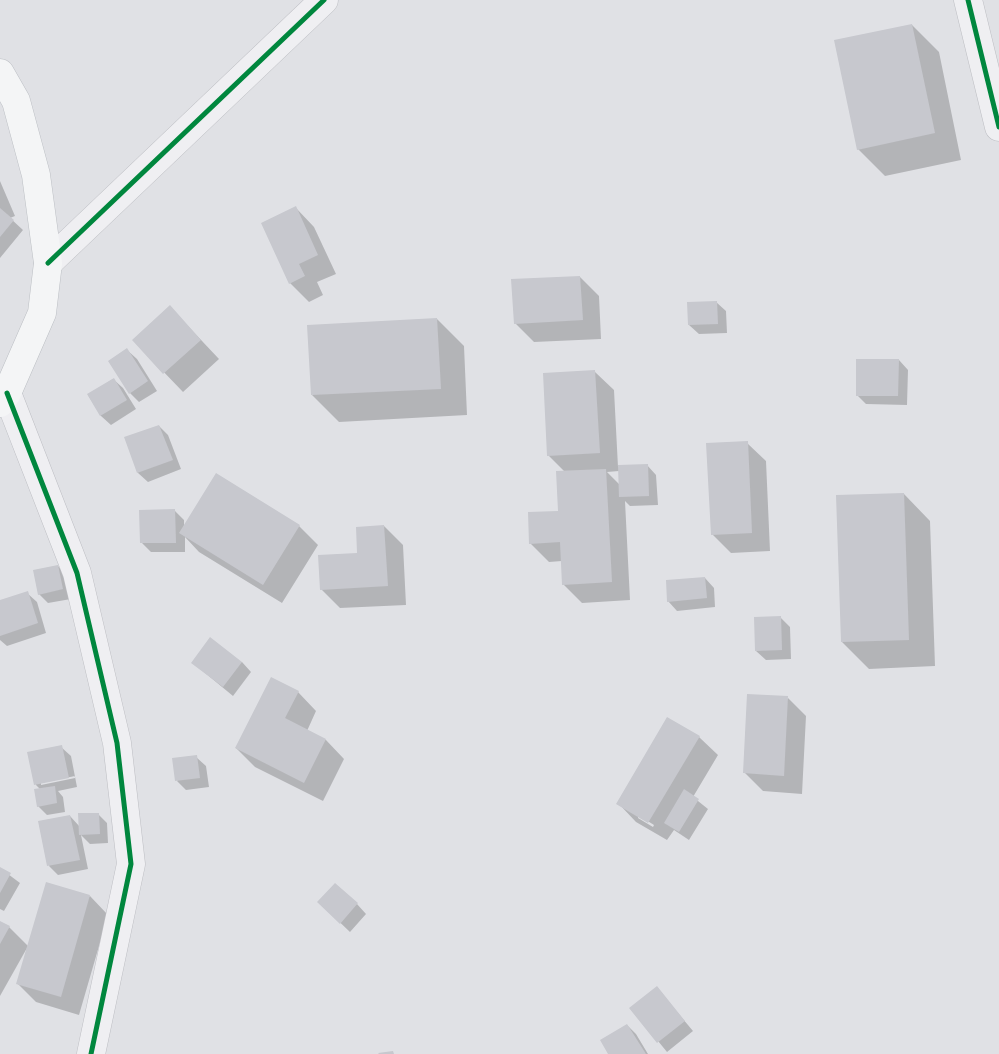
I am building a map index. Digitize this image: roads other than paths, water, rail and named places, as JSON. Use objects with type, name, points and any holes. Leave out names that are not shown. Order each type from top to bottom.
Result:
[{"type":"main road","points":[[0,73],[16,101],[36,175],[48,264],[42,312],[4,398]]},
{"type":"street","points":[[48,264],[324,0]]},
{"type":"street","points":[[968,0],[999,127]]},
{"type":"street","points":[[4,398],[77,573],[118,743],[131,864],[91,1054]]}]
